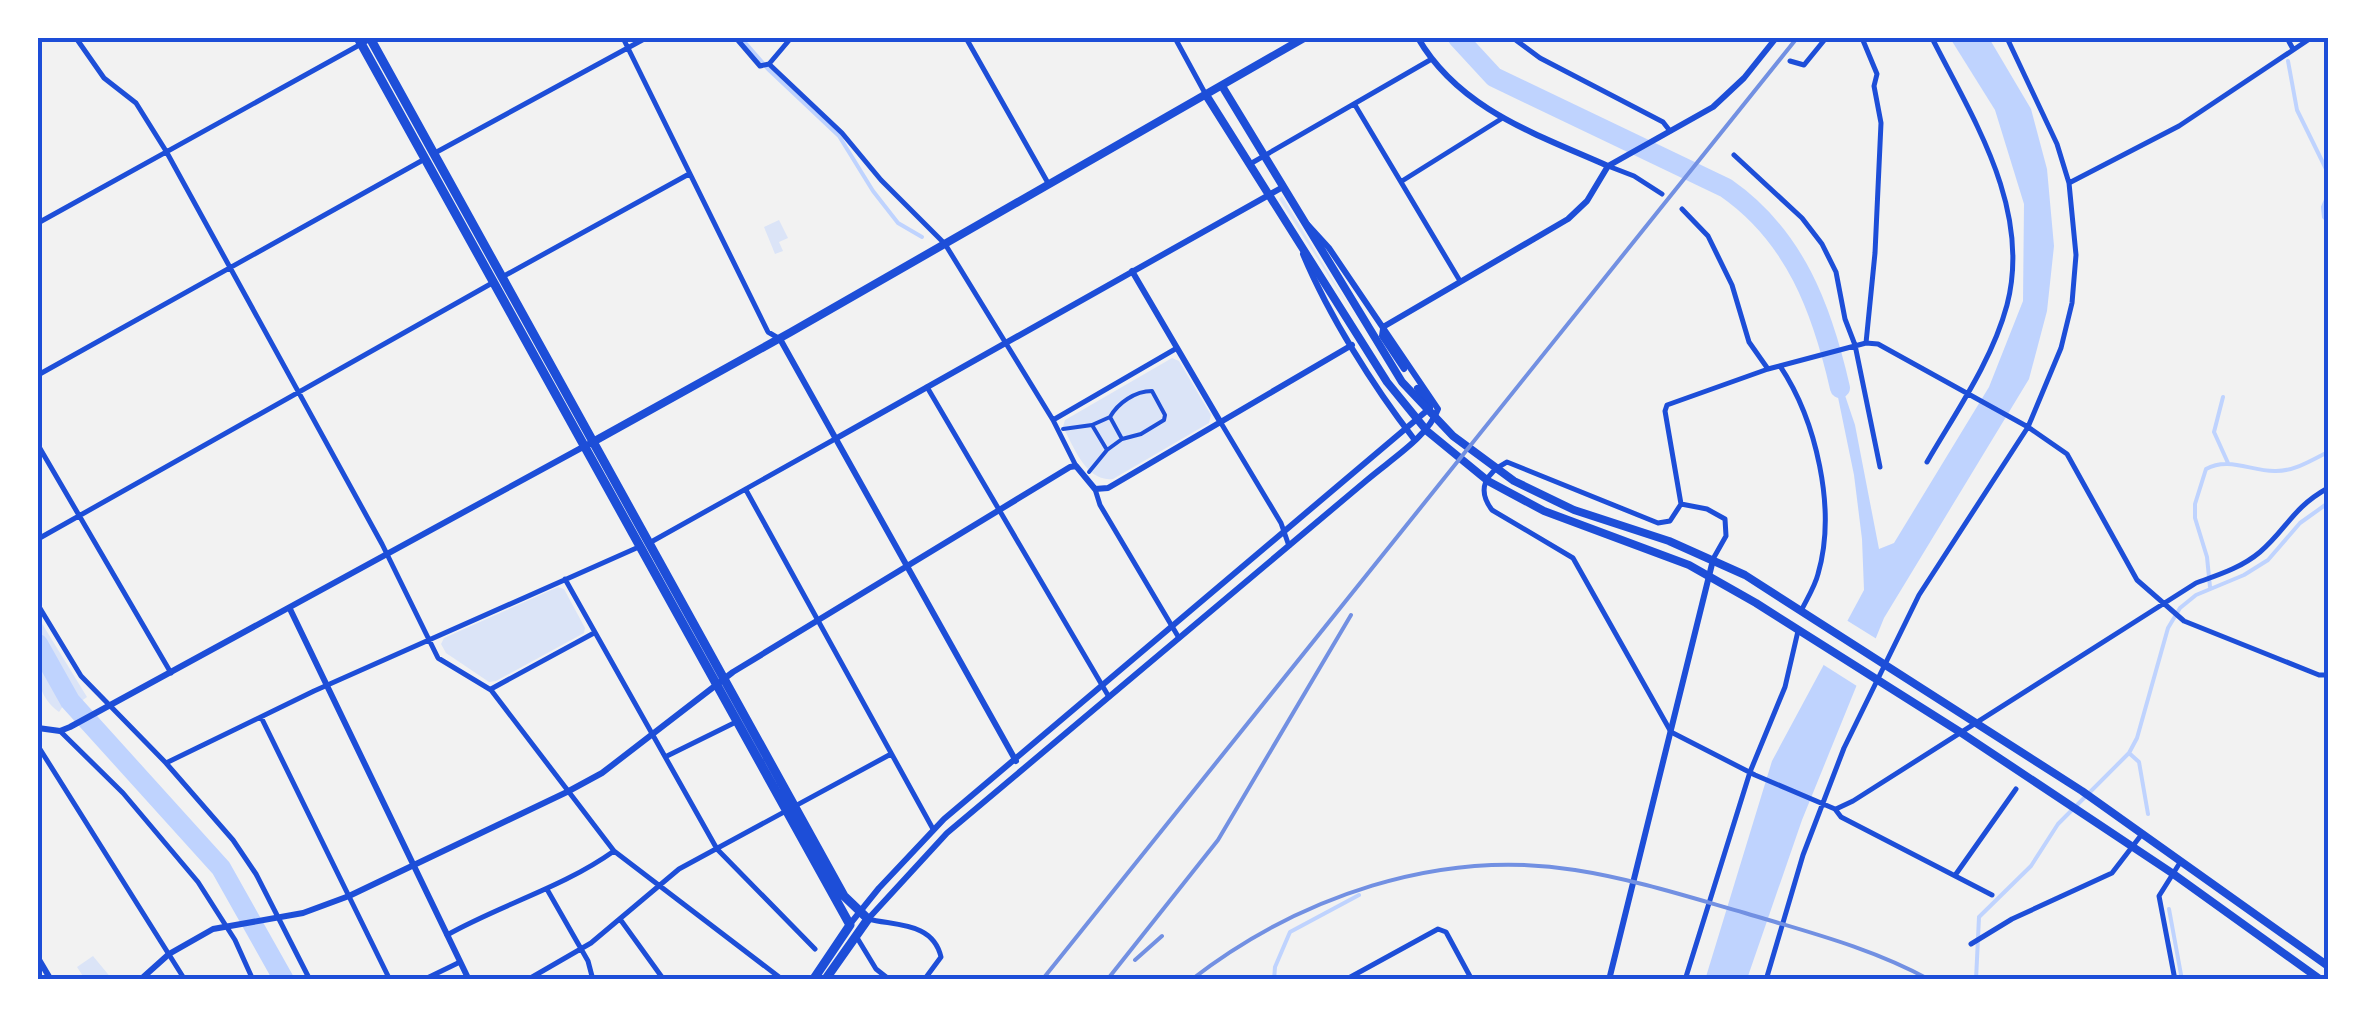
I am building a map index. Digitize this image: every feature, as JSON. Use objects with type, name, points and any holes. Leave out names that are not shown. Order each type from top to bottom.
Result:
[{"type":"highway","points":[[367,39],[435,153],[497,280]]},
{"type":"highway","points":[[367,39],[424,159],[497,280],[791,809],[850,925],[813,980]]},
{"type":"highway","points":[[720,681],[736,722],[844,896],[868,919],[825,980]]},
{"type":"main road","points":[[588,444],[1304,38]]},
{"type":"main road","points":[[1222,86],[1402,382],[1453,436],[1493,468],[1544,498],[1713,558],[1806,611],[2091,798],[2328,966]]},
{"type":"main road","points":[[1206,95],[1392,389],[1427,431],[1488,481],[1570,522],[1636,543],[1708,576],[1960,732],[2172,873],[2321,980]]},
{"type":"street","points":[[76,38],[104,78],[136,103],[166,151],[438,658],[491,690],[614,851],[783,980]]},
{"type":"street","points":[[623,38],[768,332],[780,338],[1021,770]]},
{"type":"street","points":[[38,375],[646,38]]},
{"type":"street","points":[[736,38],[842,133],[945,244],[1053,420],[1076,466],[1095,490],[1100,505],[1179,638]]},
{"type":"street","points":[[766,65],[792,38]]},
{"type":"street","points":[[966,38],[1049,183]]},
{"type":"street","points":[[1175,38],[1206,95]]},
{"type":"street","points":[[1418,38],[1430,60],[1458,87],[1501,118],[1634,176],[1662,194]]},
{"type":"street","points":[[1513,38],[1570,75],[1663,122],[1669,132]]},
{"type":"street","points":[[1790,62],[1804,66],[1826,38]]},
{"type":"street","points":[[1862,38],[1877,74],[1874,86],[1881,123],[1866,342]]},
{"type":"street","points":[[1927,462],[1969,395],[2007,303],[2012,239],[2001,181],[1932,38]]},
{"type":"street","points":[[1766,980],[1820,804],[1884,661],[1919,596],[2025,426],[2061,348],[2072,302],[2076,255],[2069,183],[2057,144],[2007,38]]},
{"type":"street","points":[[2287,38],[2293,50]]},
{"type":"street","points":[[2069,183],[2178,126],[2311,38]]},
{"type":"street","points":[[38,223],[367,39]]},
{"type":"street","points":[[1383,327],[1568,219],[1587,201],[1608,166],[1697,118],[1726,97],[1773,40],[1780,52]]},
{"type":"street","points":[[1250,164],[1430,60]]},
{"type":"street","points":[[1354,104],[1460,282]]},
{"type":"street","points":[[1401,182],[1501,118]]},
{"type":"street","points":[[1734,155],[1802,218],[1822,244],[1836,272],[1880,467]]},
{"type":"street","points":[[38,539],[689,174]]},
{"type":"street","points":[[166,764],[326,685],[643,545],[1284,187]]},
{"type":"street","points":[[1682,209],[1708,236],[1732,286],[1749,342],[1768,369]]},
{"type":"street","points":[[868,919],[947,833],[1395,456],[1438,414],[1329,248],[1307,224]]},
{"type":"street","points":[[1297,239],[1352,345],[1414,439]]},
{"type":"street","points":[[1132,271],[1284,530],[1289,546]]},
{"type":"street","points":[[850,925],[934,829],[1430,408],[1382,336],[1383,327]]},
{"type":"street","points":[[1992,895],[1841,816],[1835,809],[1753,774],[1672,732],[1574,558],[1492,510],[1484,500],[1484,484],[1489,474],[1508,462],[1658,523],[1670,521],[1680,504],[1665,410],[1668,405],[1768,369],[1866,342],[1890,348],[2067,454],[2137,580],[2169,612],[2319,675],[2328,675]]},
{"type":"street","points":[[1095,490],[1108,488],[1352,345]]},
{"type":"street","points":[[1053,420],[1177,348]]},
{"type":"street","points":[[1780,366],[1795,388],[1811,428],[1826,520],[1818,575],[1806,611]]},
{"type":"street","points":[[927,387],[1109,696]]},
{"type":"street","points":[[1063,429],[1092,426],[1145,391],[1152,391],[1160,404],[1164,420],[1141,434],[1122,439],[1088,472]]},
{"type":"street","points":[[1110,417],[1122,439]]},
{"type":"street","points":[[1092,426],[1107,450]]},
{"type":"street","points":[[38,728],[60,731],[70,727],[588,444]]},
{"type":"street","points":[[38,445],[172,674]]},
{"type":"street","points":[[140,980],[169,954],[213,929],[302,913],[348,896],[602,773],[720,681],[1076,466]]},
{"type":"street","points":[[1835,809],[2161,604],[2202,580],[2242,564],[2262,550],[2297,508],[2328,488]]},
{"type":"street","points":[[746,490],[934,829]]},
{"type":"street","points":[[1609,980],[1708,576],[1726,536],[1725,519],[1707,509],[1680,504]]},
{"type":"street","points":[[565,580],[717,849],[815,948]]},
{"type":"street","points":[[38,605],[81,676],[106,708],[166,764],[233,840],[279,917],[310,980]]},
{"type":"street","points":[[290,609],[469,980]]},
{"type":"street","points":[[1685,980],[1801,632]]},
{"type":"street","points":[[491,690],[594,633]]},
{"type":"street","points":[[262,717],[390,980]]},
{"type":"street","points":[[666,756],[736,722]]},
{"type":"street","points":[[60,731],[123,794],[198,882],[229,925],[253,980]]},
{"type":"street","points":[[38,746],[185,980]]},
{"type":"street","points":[[527,980],[581,950],[678,869],[891,754]]},
{"type":"street","points":[[1956,874],[2016,789]]},
{"type":"street","points":[[1971,944],[2012,919],[2112,873],[2142,834]]},
{"type":"street","points":[[448,936],[548,891],[614,851]]},
{"type":"street","points":[[2175,980],[2159,896],[2181,861]]},
{"type":"street","points":[[548,891],[588,961],[593,980]]},
{"type":"street","points":[[620,919],[664,980]]},
{"type":"street","points":[[868,919],[914,925],[938,946],[940,958],[924,980]]},
{"type":"street","points":[[1345,980],[1438,929],[1446,932],[1472,980]]},
{"type":"street","points":[[856,936],[876,969],[890,980]]},
{"type":"street","points":[[38,958],[51,980]]},
{"type":"street","points":[[423,980],[460,962]]},
{"type":"shaded area","points":[[1282,196],[1357,320],[1279,199]]},
{"type":"shaded area","points":[[779,220],[788,238],[779,242],[783,251],[775,254],[764,227]]},
{"type":"shaded area","points":[[1172,358],[1179,361],[1211,415],[1209,423],[1113,479],[1095,475],[1077,453],[1063,427],[1065,420]]},
{"type":"shaded area","points":[[558,587],[564,589],[584,633],[496,681],[489,682],[446,653],[441,644],[444,638]]},
{"type":"shaded area","points":[[38,617],[87,697],[80,702],[38,630]]},
{"type":"shaded area","points":[[38,654],[63,706],[59,712],[41,687]]},
{"type":"shaded area","points":[[93,956],[112,979],[85,979],[77,967]]},
{"type":"water","points":[[1950,38],[1989,38],[2031,109],[2047,169],[2054,246],[2047,311],[2029,379],[1884,618],[1802,820],[1747,979],[1705,980],[1772,761],[1864,590],[1854,475],[1826,339],[1855,425],[1879,549],[1894,543],[1989,387],[2023,301],[2024,204],[1995,110]]},
{"type":"pier","points":[[1843,618],[1880,641],[1860,688],[1819,662]]},
{"type":"waterway","points":[[741,38],[839,136],[898,223],[922,237]]},
{"type":"waterway","points":[[1458,38],[1494,77],[1726,188],[1750,207],[1770,228],[1802,276],[1824,330],[1840,388]]},
{"type":"waterway","points":[[2288,61],[2297,110],[2328,173]]},
{"type":"waterway","points":[[2328,195],[2323,207],[2328,221]]},
{"type":"waterway","points":[[2223,397],[2214,432],[2228,463]]},
{"type":"waterway","points":[[2210,587],[2207,557],[2195,518],[2195,504],[2206,469],[2223,464],[2283,471],[2328,452]]},
{"type":"waterway","points":[[1976,980],[1979,917],[2031,866],[2058,824],[2129,753],[2137,738],[2168,628],[2180,608],[2196,595],[2268,560],[2300,523],[2328,503]]},
{"type":"waterway","points":[[38,644],[70,701],[221,868],[284,980]]},
{"type":"waterway","points":[[2129,753],[2139,762],[2148,814]]},
{"type":"waterway","points":[[1274,980],[1275,967],[1290,932],[1359,895]]},
{"type":"waterway","points":[[2169,909],[2182,980]]},
{"type":"railway","points":[[1042,980],[1797,38]]},
{"type":"railway","points":[[1107,980],[1218,840],[1351,615]]},
{"type":"railway","points":[[1191,980],[1277,925],[1372,886],[1422,873],[1524,865],[1640,883],[1839,942],[1930,980]]},
{"type":"railway","points":[[1135,960],[1162,936]]}]
